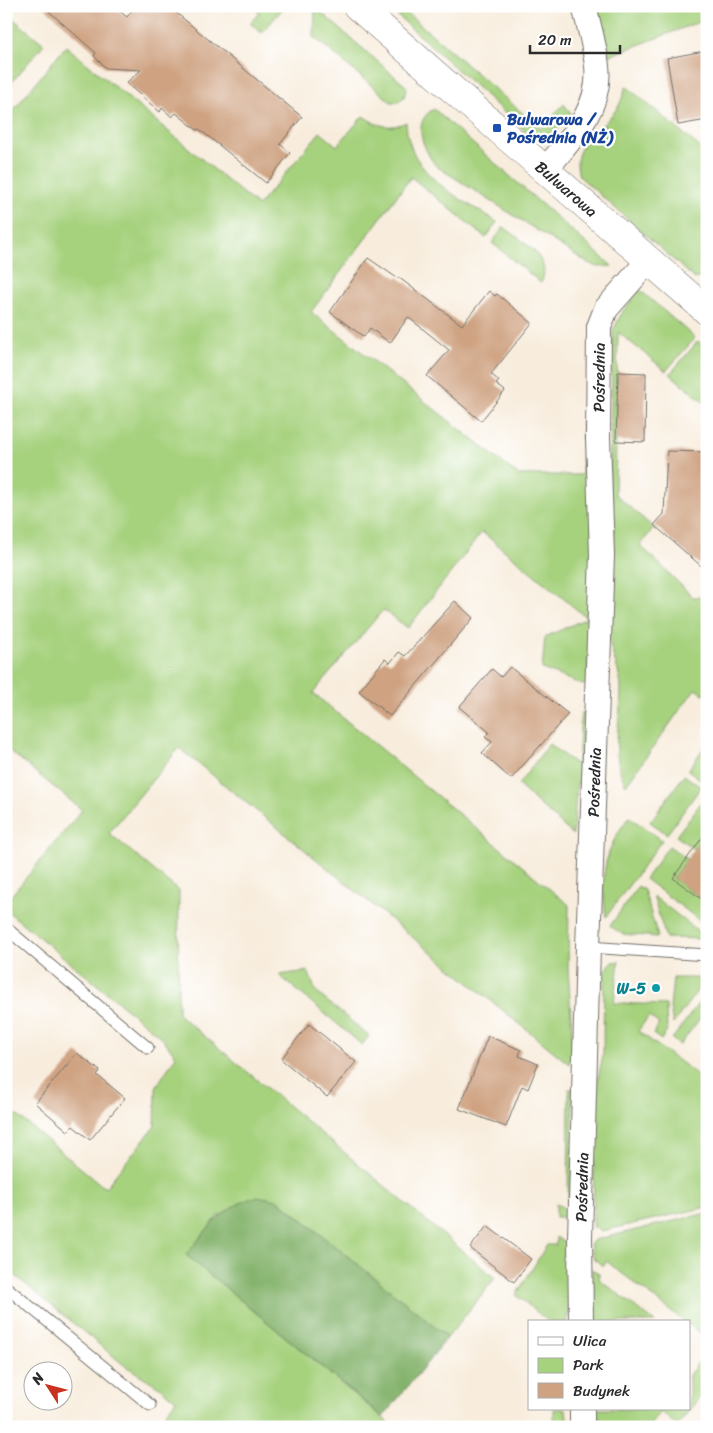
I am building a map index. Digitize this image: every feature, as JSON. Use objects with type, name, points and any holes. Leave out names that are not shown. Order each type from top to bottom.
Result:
[{"type":"street","name":"Bulwarowa","points":[[357,6],[707,311]]},
{"type":"street","points":[[545,170],[583,122],[596,91],[597,66],[584,6]]},
{"type":"street","name":"Pośrednia","points":[[581,1320],[580,1238],[602,555],[598,438],[599,328],[606,309],[649,260]]},
{"type":"street","points":[[582,1410],[582,1427]]},
{"type":"lane","points":[[6,928],[148,1048]]},
{"type":"lane","points":[[588,947],[707,955]]},
{"type":"lane","points":[[6,1287],[150,1405]]},
{"type":"green space","points":[[253,6],[285,6],[262,33],[250,23],[259,13]]},
{"type":"green space","points":[[387,6],[399,6],[541,129],[564,104],[571,114],[552,133],[540,136],[526,132]]},
{"type":"green space","points":[[597,6],[707,6],[707,19],[609,56]]},
{"type":"green space","points":[[315,7],[407,87],[404,97],[399,102],[391,102],[314,37]]},
{"type":"green space","points":[[6,13],[44,44],[6,89]]},
{"type":"green space","points":[[66,46],[258,206],[320,132],[337,146],[363,116],[384,126],[395,126],[406,122],[409,140],[415,156],[425,170],[451,193],[497,222],[486,238],[411,177],[311,312],[518,475],[582,475],[582,420],[588,420],[593,543],[587,684],[583,685],[542,669],[545,637],[587,618],[482,532],[408,628],[383,610],[313,693],[569,905],[568,968],[573,1049],[569,1064],[179,748],[109,833],[179,891],[178,1014],[495,1278],[448,1337],[278,1200],[218,1216],[186,1255],[394,1427],[156,1427],[176,1400],[158,1386],[124,1365],[6,1268],[6,1106],[105,1188],[155,1126],[156,1087],[176,1056],[162,1038],[6,910],[6,902],[82,810],[6,748],[6,119]]},
{"type":"green space","points":[[626,86],[707,153],[707,275],[695,279],[579,176],[578,155],[582,147],[617,108]]},
{"type":"green space","points":[[434,109],[612,266],[598,267],[588,263],[436,166],[427,152],[421,136],[422,121]]},
{"type":"green space","points":[[504,227],[526,244],[539,258],[544,274],[541,283],[492,243]]},
{"type":"green space","points":[[640,290],[695,338],[666,371],[618,332],[615,494],[654,528],[640,545],[693,597],[707,597],[707,696],[695,689],[626,785],[621,774],[617,751],[621,683],[609,638],[614,531],[609,490],[613,330],[623,311]]},
{"type":"green space","points":[[698,341],[707,349],[707,405],[670,374]]},
{"type":"green space","points":[[581,712],[587,714],[583,783],[577,783],[573,835],[518,785],[549,744],[578,766]]},
{"type":"green space","points":[[707,743],[707,779],[704,782],[688,770]]},
{"type":"green space","points":[[684,775],[701,787],[667,834],[650,822]]},
{"type":"green space","points":[[707,795],[707,832],[694,849],[676,836]]},
{"type":"green space","points":[[629,817],[662,840],[606,917],[603,889],[606,864],[614,841]]},
{"type":"green space","points":[[669,846],[687,859],[673,878],[707,903],[707,926],[645,879]]},
{"type":"green space","points":[[638,886],[644,890],[658,937],[622,934],[610,926]]},
{"type":"green space","points":[[653,896],[707,938],[707,939],[666,938]]},
{"type":"green space","points":[[619,961],[614,1003],[666,1005],[667,1031],[661,1040],[653,1034],[659,1024],[649,1016],[638,1031],[707,1082],[707,1207],[602,1231],[593,1227],[595,1092],[603,1055],[604,971],[612,962]]},
{"type":"green space","points":[[308,971],[316,992],[369,1036],[362,1045],[279,975]]},
{"type":"green space","points":[[673,978],[698,978],[700,987],[673,1024],[670,1008]]},
{"type":"green space","points":[[707,992],[707,1009],[680,1045],[672,1039]]},
{"type":"green space","points":[[569,1089],[573,1089],[572,1217],[556,1217],[556,1203],[568,1211]]},
{"type":"green space","points":[[258,1196],[277,1200],[448,1337],[383,1417],[186,1255],[209,1227],[225,1212]]},
{"type":"green space","points":[[707,1213],[707,1338],[690,1326],[690,1320],[682,1320],[606,1261],[604,1266],[594,1259],[590,1245],[594,1240]]},
{"type":"green space","points":[[556,1237],[566,1243],[568,1250],[570,1308],[567,1320],[547,1320],[516,1295],[547,1245],[556,1245]]},
{"type":"green space","points":[[592,1269],[600,1275],[599,1279],[652,1320],[592,1320]]},
{"type":"green space","points":[[702,1358],[707,1362],[707,1388],[690,1410],[690,1374]]},
{"type":"green space","points":[[554,1410],[566,1410],[568,1427],[554,1427]]},
{"type":"green space","points":[[594,1410],[658,1410],[660,1412],[662,1410],[690,1410],[677,1426],[661,1412],[648,1427],[599,1427],[599,1416]]},
{"type":"building","points":[[43,6],[113,6],[127,17],[135,6],[168,6],[302,117],[280,144],[290,153],[266,183],[199,129],[197,130],[176,113],[172,117],[162,108],[160,112],[126,83],[141,70],[106,68],[94,56],[96,53]]},
{"type":"building","points":[[704,51],[707,67],[707,120],[678,125],[667,58]]},
{"type":"building","points":[[368,258],[398,277],[462,325],[489,291],[495,296],[497,294],[532,323],[491,374],[499,381],[496,384],[505,391],[481,421],[427,376],[449,350],[408,317],[390,343],[370,328],[364,337],[330,312]]},
{"type":"building","points":[[618,372],[646,373],[645,442],[616,441]]},
{"type":"building","points":[[667,451],[707,452],[707,571],[654,525],[664,514]]},
{"type":"building","points":[[455,601],[473,618],[390,716],[359,691],[385,659],[390,663],[399,652],[405,656]]},
{"type":"building","points":[[510,667],[568,714],[511,779],[482,753],[492,742],[485,737],[489,732],[459,707],[492,669],[501,677]]},
{"type":"building","points":[[707,831],[707,903],[673,878]]},
{"type":"building","points":[[309,1024],[356,1062],[327,1097],[281,1059]]},
{"type":"building","points":[[488,1036],[521,1050],[519,1056],[538,1064],[528,1089],[522,1086],[506,1127],[459,1109]]},
{"type":"building","points":[[77,1053],[100,1071],[97,1075],[125,1098],[90,1140],[73,1126],[68,1131],[35,1103]]},
{"type":"building","points":[[487,1226],[531,1259],[514,1282],[470,1248]]},
{"type":"place","name":"Bulwarowa / Pośrednia (NŻ)","points":[[497,128]]},
{"type":"place","name":"W-5","points":[[656,988]]}]
